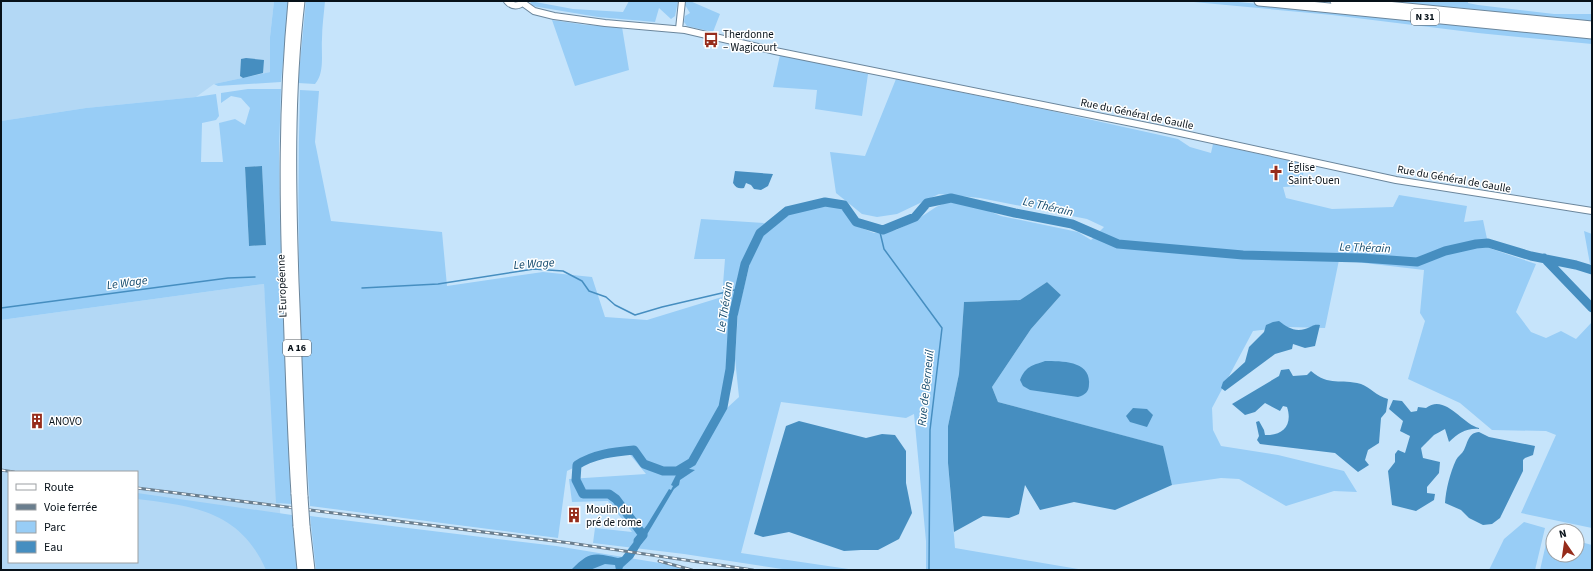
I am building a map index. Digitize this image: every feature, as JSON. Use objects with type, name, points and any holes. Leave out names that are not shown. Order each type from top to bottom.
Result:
[{"type":"highway","name":"L'Européenne","points":[[293,1],[287,71],[284,149],[286,246],[299,495],[302,526],[310,570]]},
{"type":"highway","name":"L'Européenne","points":[[299,495],[291,161],[294,68],[300,1]]},
{"type":"highway","name":"N 31","points":[[1259,1],[1592,34]]},
{"type":"highway","name":"N 31","points":[[1335,1],[1592,26]]},
{"type":"highway","name":"L'Européenne","points":[[302,526],[302,570]]},
{"type":"street","points":[[506,1],[515,6],[524,2]]},
{"type":"street","points":[[680,29],[682,1]]},
{"type":"street","name":"Rue du Général de Gaulle","points":[[524,2],[534,11],[563,17],[618,24],[680,29],[775,51],[1165,130],[1396,180],[1592,211]]},
{"type":"shaded area","points":[[1,1],[274,1],[270,37],[270,72],[214,84],[196,97],[86,108],[1,121]]},
{"type":"shaded area","points":[[264,284],[281,525],[288,570],[1,570],[1,320]]},
{"type":"green space","points":[[274,1],[289,1],[281,82],[218,86],[214,84],[270,72],[270,37]]},
{"type":"green space","points":[[306,1],[325,1],[322,29],[322,63],[320,74],[315,84],[298,83]]},
{"type":"green space","points":[[530,1],[573,9],[623,12],[629,1],[678,1],[675,16],[671,19],[659,8],[655,22],[598,17],[532,6]]},
{"type":"green space","points":[[686,1],[690,1],[720,14],[713,32],[687,26],[684,22],[685,16],[690,13],[685,5]]},
{"type":"green space","points":[[1183,1],[1228,1],[1592,37],[1592,44],[1478,33],[1332,15]]},
{"type":"green space","points":[[1381,1],[1468,1],[1468,3],[1478,5],[1554,14],[1592,14],[1592,22],[1463,8]]},
{"type":"green space","points":[[552,20],[586,25],[622,27],[629,70],[575,86]]},
{"type":"green space","points":[[780,55],[868,74],[862,116],[815,109],[817,90],[773,87]]},
{"type":"green space","points":[[896,79],[1178,139],[1190,147],[1211,153],[1213,144],[1305,164],[1301,186],[1283,187],[1286,198],[1332,209],[1393,207],[1399,195],[1467,206],[1464,222],[1483,220],[1489,248],[1536,264],[1516,312],[1531,332],[1546,338],[1561,331],[1576,339],[1592,322],[1592,528],[1585,527],[1585,523],[1568,523],[1521,513],[1556,435],[1546,431],[1492,430],[1460,403],[1408,379],[1425,321],[1420,313],[1424,270],[1339,260],[1325,328],[1288,327],[1253,331],[1212,408],[1213,430],[1221,446],[1278,455],[1344,471],[1357,492],[1334,491],[1286,506],[1239,479],[1221,478],[1172,485],[1162,446],[998,402],[992,387],[1031,329],[1061,295],[1047,282],[1020,300],[964,302],[959,374],[948,426],[948,463],[955,548],[1084,570],[926,570],[926,541],[914,414],[906,418],[781,402],[741,553],[855,570],[789,570],[684,554],[593,543],[595,528],[632,532],[608,501],[572,502],[569,479],[646,474],[627,451],[602,454],[567,471],[558,538],[310,506],[301,350],[298,194],[300,90],[319,91],[315,142],[331,221],[442,232],[447,286],[543,272],[592,277],[605,317],[647,320],[722,297],[725,259],[694,259],[701,219],[764,223],[738,275],[727,408],[739,397],[735,359],[738,312],[750,263],[765,232],[788,213],[826,205],[842,208],[859,227],[874,233],[896,230],[915,221],[936,207],[950,201],[974,205],[1001,216],[1078,232],[1091,240],[1104,227],[1087,219],[980,198],[939,194],[897,214],[877,217],[862,214],[836,193],[830,152],[865,156]]},
{"type":"green space","points":[[248,89],[281,89],[279,151],[280,222],[291,504],[276,503],[264,284],[1,320],[1,121],[86,108],[216,94],[219,116],[216,120],[202,123],[201,162],[223,162],[219,123],[235,119],[245,125],[250,108],[241,98],[231,96],[221,103],[221,93]],"holes":[[[262,166],[266,245],[249,246],[245,167]]]},
{"type":"green space","points":[[1584,231],[1592,234],[1592,265],[1590,264]]},
{"type":"green space","points":[[138,493],[292,515],[298,570],[266,570],[255,550],[243,535],[229,523],[196,509],[138,499]]},
{"type":"green space","points":[[310,516],[556,546],[666,564],[687,570],[316,570]]},
{"type":"green space","points":[[1524,522],[1545,528],[1535,570],[1489,570],[1504,539]]},
{"type":"green space","points":[[1585,543],[1592,545],[1592,570],[1540,570],[1545,548],[1545,563],[1585,563]]},
{"type":"water","points":[[246,58],[264,60],[263,73],[243,78],[240,76],[241,59]]},
{"type":"water","points":[[262,166],[266,245],[249,246],[245,167]]},
{"type":"water","points":[[735,171],[773,174],[768,186],[761,190],[754,189],[751,185],[746,183],[744,188],[736,187],[733,183]]},
{"type":"water","points":[[1047,282],[1061,295],[1031,329],[992,387],[998,402],[1163,446],[1172,485],[1115,510],[1074,502],[1040,510],[1025,485],[1019,514],[1009,518],[983,516],[954,532],[948,463],[948,426],[959,374],[964,302],[1020,300]]},
{"type":"water","points":[[1279,321],[1288,327],[1297,330],[1320,325],[1315,346],[1305,348],[1293,344],[1292,349],[1275,354],[1225,391],[1221,388],[1223,382],[1245,362],[1249,347],[1264,332],[1266,325]]},
{"type":"water","points":[[1045,361],[1067,362],[1080,367],[1085,371],[1088,376],[1089,387],[1085,394],[1078,397],[1030,390],[1023,386],[1020,380],[1024,372],[1027,369]]},
{"type":"water","points":[[1289,369],[1293,376],[1307,375],[1311,371],[1330,381],[1354,382],[1361,384],[1380,396],[1388,399],[1386,412],[1381,418],[1379,443],[1368,450],[1365,460],[1369,465],[1358,472],[1335,453],[1260,444],[1257,440],[1259,436],[1256,422],[1259,421],[1265,435],[1277,434],[1285,428],[1289,419],[1287,407],[1283,406],[1280,411],[1265,403],[1255,412],[1245,415],[1232,404],[1279,376],[1281,370]]},
{"type":"water","points":[[1393,400],[1402,401],[1411,412],[1417,411],[1418,407],[1426,408],[1433,404],[1440,404],[1479,428],[1470,429],[1463,432],[1449,442],[1445,429],[1434,435],[1421,448],[1423,458],[1440,462],[1439,473],[1427,487],[1427,493],[1435,494],[1434,500],[1416,511],[1392,505],[1388,471],[1395,462],[1395,454],[1398,450],[1405,453],[1410,436],[1400,431],[1403,421],[1389,409]]},
{"type":"water","points":[[1133,408],[1147,409],[1153,415],[1147,427],[1130,422],[1126,416]]},
{"type":"water","points":[[799,421],[866,438],[882,434],[895,435],[906,451],[906,483],[912,513],[899,539],[878,550],[844,551],[789,532],[763,537],[754,534],[786,426]]},
{"type":"water","points":[[1479,432],[1489,437],[1535,446],[1533,455],[1523,460],[1523,471],[1500,518],[1492,524],[1483,525],[1469,518],[1461,510],[1445,503],[1446,492],[1456,460],[1463,451],[1470,436]]},
{"type":"water","points":[[680,467],[695,470],[680,480],[679,485],[674,489],[633,558],[623,567],[622,570],[616,570],[615,565],[605,564],[590,570],[571,570],[583,559],[592,555],[603,555],[618,558],[622,557],[647,525],[669,489],[671,490],[673,486],[671,485]]},
{"type":"waterway","name":"Le Thérain","points":[[638,541],[643,535],[616,499],[609,494],[583,494],[576,480],[577,465],[597,456],[634,450],[644,464],[663,471],[677,471],[692,462],[723,407],[730,369],[733,316],[745,264],[760,233],[787,211],[825,202],[844,205],[856,222],[883,230],[915,217],[927,203],[951,198],[1015,213],[1072,224],[1118,244],[1243,255],[1362,258],[1417,262],[1445,251],[1476,244],[1488,243],[1531,256],[1576,265],[1592,270]]},
{"type":"waterway","name":"Rue de Berneuil","points":[[879,228],[884,249],[942,328],[930,430],[929,570]]},
{"type":"waterway","points":[[1544,258],[1592,308]]},
{"type":"waterway","name":"Le Wage","points":[[362,288],[438,284],[534,269],[563,271],[582,281],[589,291],[606,297],[615,305],[635,315],[662,307],[739,289]]},
{"type":"waterway","name":"Le Wage","points":[[1,308],[228,278],[255,277]]},
{"type":"railway","points":[[1,470],[8,471]]},
{"type":"railway","points":[[138,488],[570,543],[753,570]]},
{"type":"railway","points":[[659,561],[692,570]]},
{"type":"place","name":"Therdonne – Wagicourt","points":[[711,40]]},
{"type":"place","name":"Église Saint-Ouen","points":[[1276,173]]},
{"type":"place","name":"ANOVO","points":[[37,421]]},
{"type":"place","name":"Moulin du pré de rome","points":[[574,515]]}]
